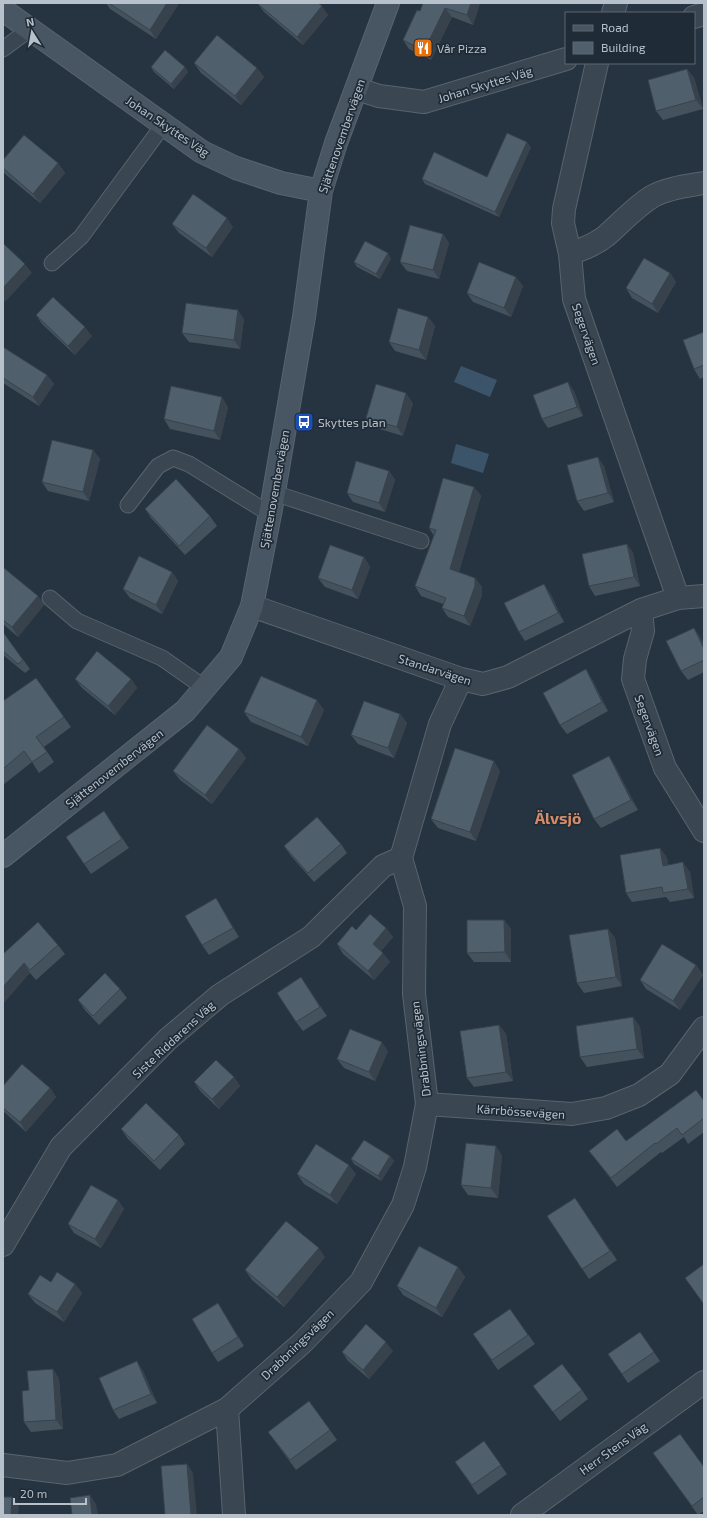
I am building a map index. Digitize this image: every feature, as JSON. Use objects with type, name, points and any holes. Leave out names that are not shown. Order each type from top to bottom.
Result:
[{"type":"street","name":"Sjättenovembervägen","points":[[3,856],[185,711],[231,657],[252,606],[272,504],[304,317],[321,191],[336,143],[388,3]]},
{"type":"street","name":"Johan Skyttes Väg","points":[[3,10],[202,152],[236,168],[281,184],[321,191]]},
{"type":"street","name":"Johan Skyttes Väg","points":[[357,89],[379,96],[424,102],[565,59]]},
{"type":"street","name":"Segervägen","points":[[597,64],[564,209],[563,223],[570,254],[574,299],[678,598]]},
{"type":"street","points":[[570,254],[586,248],[605,236],[631,212],[654,196],[680,187],[704,183]]},
{"type":"street","name":"Standarvägen","points":[[252,606],[461,679],[483,684],[508,677],[641,610],[678,598],[704,596]]},
{"type":"street","name":"Segervägen","points":[[641,610],[643,631],[635,659],[633,679],[665,768],[704,831]]},
{"type":"street","points":[[401,858],[440,724],[461,679]]},
{"type":"street","name":"Drabbningsvägen","points":[[3,1465],[67,1473],[117,1465],[227,1409],[302,1343],[361,1282],[403,1205],[415,1167],[427,1104],[414,994],[416,906],[401,858]]},
{"type":"street","name":"Siste Riddarens Väg","points":[[3,1246],[61,1148],[168,1039],[220,995],[311,937],[383,866],[401,858]]},
{"type":"street","name":"Kärrbössevägen","points":[[427,1104],[572,1114],[606,1108],[639,1095],[670,1074],[704,1028]]},
{"type":"street","name":"Herr Stens Väg","points":[[525,1514],[704,1382]]},
{"type":"street","points":[[227,1409],[234,1515]]},
{"type":"lane","points":[[3,49],[30,29]]},
{"type":"lane","points":[[52,263],[81,237],[164,124]]},
{"type":"lane","points":[[128,505],[158,466],[173,458],[189,464],[272,504],[421,541]]},
{"type":"lane","points":[[50,598],[77,621],[162,658],[205,688]]},
{"type":"water","points":[[461,366],[497,380],[490,397],[454,382]]},
{"type":"water","points":[[456,444],[489,454],[483,473],[451,463]]},
{"type":"building","points":[[109,3],[167,3],[150,30]]},
{"type":"building","points":[[258,3],[318,3],[322,6],[297,37]]},
{"type":"building","points":[[423,3],[471,3],[467,15],[445,8],[424,51],[403,40],[417,10],[420,11]]},
{"type":"building","points":[[217,35],[257,68],[235,96],[194,63]]},
{"type":"building","points":[[165,50],[185,67],[171,84],[151,67]]},
{"type":"building","points":[[687,69],[696,100],[656,111],[648,80]]},
{"type":"building","points":[[507,133],[527,142],[495,212],[422,179],[434,152],[487,177]]},
{"type":"building","points":[[24,135],[58,163],[33,194],[3,168],[3,160]]},
{"type":"building","points":[[193,194],[227,218],[206,248],[172,224]]},
{"type":"building","points":[[410,225],[443,234],[433,270],[400,262]]},
{"type":"building","points":[[365,241],[388,253],[376,274],[354,262]]},
{"type":"building","points":[[3,243],[25,264],[3,288]]},
{"type":"building","points":[[644,258],[670,273],[652,304],[626,288]]},
{"type":"building","points":[[479,262],[516,277],[504,308],[467,293]]},
{"type":"building","points":[[53,297],[85,327],[68,346],[36,315]]},
{"type":"building","points":[[186,303],[238,310],[234,340],[182,333]]},
{"type":"building","points":[[398,308],[428,317],[419,350],[389,342]]},
{"type":"building","points":[[704,332],[704,365],[694,369],[683,340]]},
{"type":"building","points":[[3,347],[47,375],[33,397],[3,378]]},
{"type":"building","points":[[568,382],[577,407],[542,419],[533,395]]},
{"type":"building","points":[[376,384],[406,393],[397,427],[366,418]]},
{"type":"building","points":[[171,386],[222,397],[214,431],[164,419]]},
{"type":"building","points":[[52,440],[93,450],[83,492],[42,482]]},
{"type":"building","points":[[598,457],[608,493],[577,501],[567,465]]},
{"type":"building","points":[[356,461],[389,471],[379,503],[347,493]]},
{"type":"building","points":[[443,478],[474,487],[450,569],[475,578],[475,586],[464,616],[442,608],[446,598],[415,586],[436,530],[429,528]]},
{"type":"building","points":[[176,479],[210,516],[179,546],[145,509]]},
{"type":"building","points":[[627,544],[634,577],[589,586],[582,554]]},
{"type":"building","points":[[330,545],[364,557],[352,590],[318,578]]},
{"type":"building","points":[[139,556],[172,572],[156,605],[123,589]]},
{"type":"building","points":[[4,568],[38,596],[12,627],[3,620]]},
{"type":"building","points":[[544,584],[558,613],[519,632],[504,603]]},
{"type":"building","points":[[694,628],[704,649],[704,660],[681,671],[666,641]]},
{"type":"building","points":[[3,632],[23,660],[18,664],[3,651]]},
{"type":"building","points":[[97,651],[131,679],[108,706],[75,679]]},
{"type":"building","points":[[586,669],[602,702],[560,725],[543,693]]},
{"type":"building","points":[[261,676],[317,700],[301,737],[244,712]]},
{"type":"building","points":[[36,678],[64,717],[36,737],[47,752],[32,762],[24,751],[3,769],[3,701]]},
{"type":"building","points":[[364,701],[400,714],[388,748],[351,735]]},
{"type":"building","points":[[207,725],[239,749],[205,795],[173,771]]},
{"type":"building","points":[[455,748],[494,761],[470,832],[431,819]]},
{"type":"building","points":[[609,756],[631,800],[594,819],[572,775]]},
{"type":"building","points":[[104,811],[122,839],[84,864],[66,837]]},
{"type":"building","points":[[317,817],[341,844],[308,873],[284,846]]},
{"type":"building","points":[[660,848],[663,866],[683,862],[688,889],[663,893],[662,887],[626,893],[620,855]]},
{"type":"building","points":[[216,898],[233,928],[202,945],[185,916]]},
{"type":"building","points":[[370,914],[386,928],[373,944],[383,953],[368,971],[337,944],[352,926],[356,930]]},
{"type":"building","points":[[467,920],[504,920],[505,952],[467,953]]},
{"type":"building","points":[[38,922],[58,945],[30,970],[24,963],[3,987],[3,954]]},
{"type":"building","points":[[608,929],[616,977],[577,983],[569,935]]},
{"type":"building","points":[[662,944],[696,965],[673,1001],[640,980]]},
{"type":"building","points":[[105,973],[120,989],[93,1016],[78,1000]]},
{"type":"building","points":[[301,977],[320,1007],[296,1022],[277,993]]},
{"type":"building","points":[[633,1017],[637,1049],[580,1057],[576,1026]]},
{"type":"building","points":[[499,1025],[506,1072],[467,1078],[460,1031]]},
{"type":"building","points":[[350,1029],[382,1042],[369,1072],[337,1059]]},
{"type":"building","points":[[216,1060],[234,1077],[212,1099],[194,1082]]},
{"type":"building","points":[[22,1064],[50,1088],[20,1122],[3,1108],[3,1086]]},
{"type":"building","points":[[696,1090],[704,1101],[704,1118],[682,1135],[677,1128],[656,1144],[655,1143],[611,1178],[589,1151],[617,1129],[626,1141]]},
{"type":"building","points":[[146,1103],[179,1135],[154,1161],[121,1129]]},
{"type":"building","points":[[364,1140],[390,1156],[378,1176],[351,1159]]},
{"type":"building","points":[[466,1143],[496,1146],[491,1188],[461,1185]]},
{"type":"building","points":[[316,1144],[349,1165],[330,1195],[297,1174]]},
{"type":"building","points":[[91,1185],[118,1200],[95,1239],[68,1224]]},
{"type":"building","points":[[575,1198],[610,1251],[582,1269],[547,1216]]},
{"type":"building","points":[[286,1221],[319,1248],[277,1297],[245,1270]]},
{"type":"building","points":[[419,1246],[458,1267],[436,1308],[397,1286]]},
{"type":"building","points":[[704,1264],[704,1302],[703,1303],[685,1278]]},
{"type":"building","points":[[57,1272],[75,1284],[57,1312],[28,1294],[40,1275],[51,1282]]},
{"type":"building","points":[[218,1303],[238,1337],[212,1353],[192,1319]]},
{"type":"building","points":[[510,1309],[528,1335],[492,1360],[473,1334]]},
{"type":"building","points":[[366,1324],[386,1342],[363,1370],[342,1352]]},
{"type":"building","points":[[640,1332],[654,1352],[622,1374],[608,1354]]},
{"type":"building","points":[[137,1361],[151,1394],[113,1410],[99,1378]]},
{"type":"building","points":[[562,1364],[582,1390],[553,1412],[533,1386]]},
{"type":"building","points":[[53,1369],[56,1420],[24,1422],[22,1391],[29,1390],[27,1371]]},
{"type":"building","points":[[309,1401],[330,1430],[290,1460],[268,1432]]},
{"type":"building","points":[[680,1434],[704,1467],[704,1497],[692,1506],[653,1453]]},
{"type":"building","points":[[484,1441],[501,1465],[472,1485],[455,1462]]},
{"type":"building","points":[[187,1464],[191,1515],[165,1515],[161,1466]]},
{"type":"building","points":[[90,1495],[92,1515],[72,1515],[70,1498]]},
{"type":"building","points":[[3,1497],[12,1497],[11,1515],[3,1515]]},
{"type":"place","name":"Vår Pizza","points":[[423,48]]},
{"type":"place","name":"Skyttes plan","points":[[304,422]]},
{"type":"district","name":"Älvsjö","points":[[558,817]]}]
